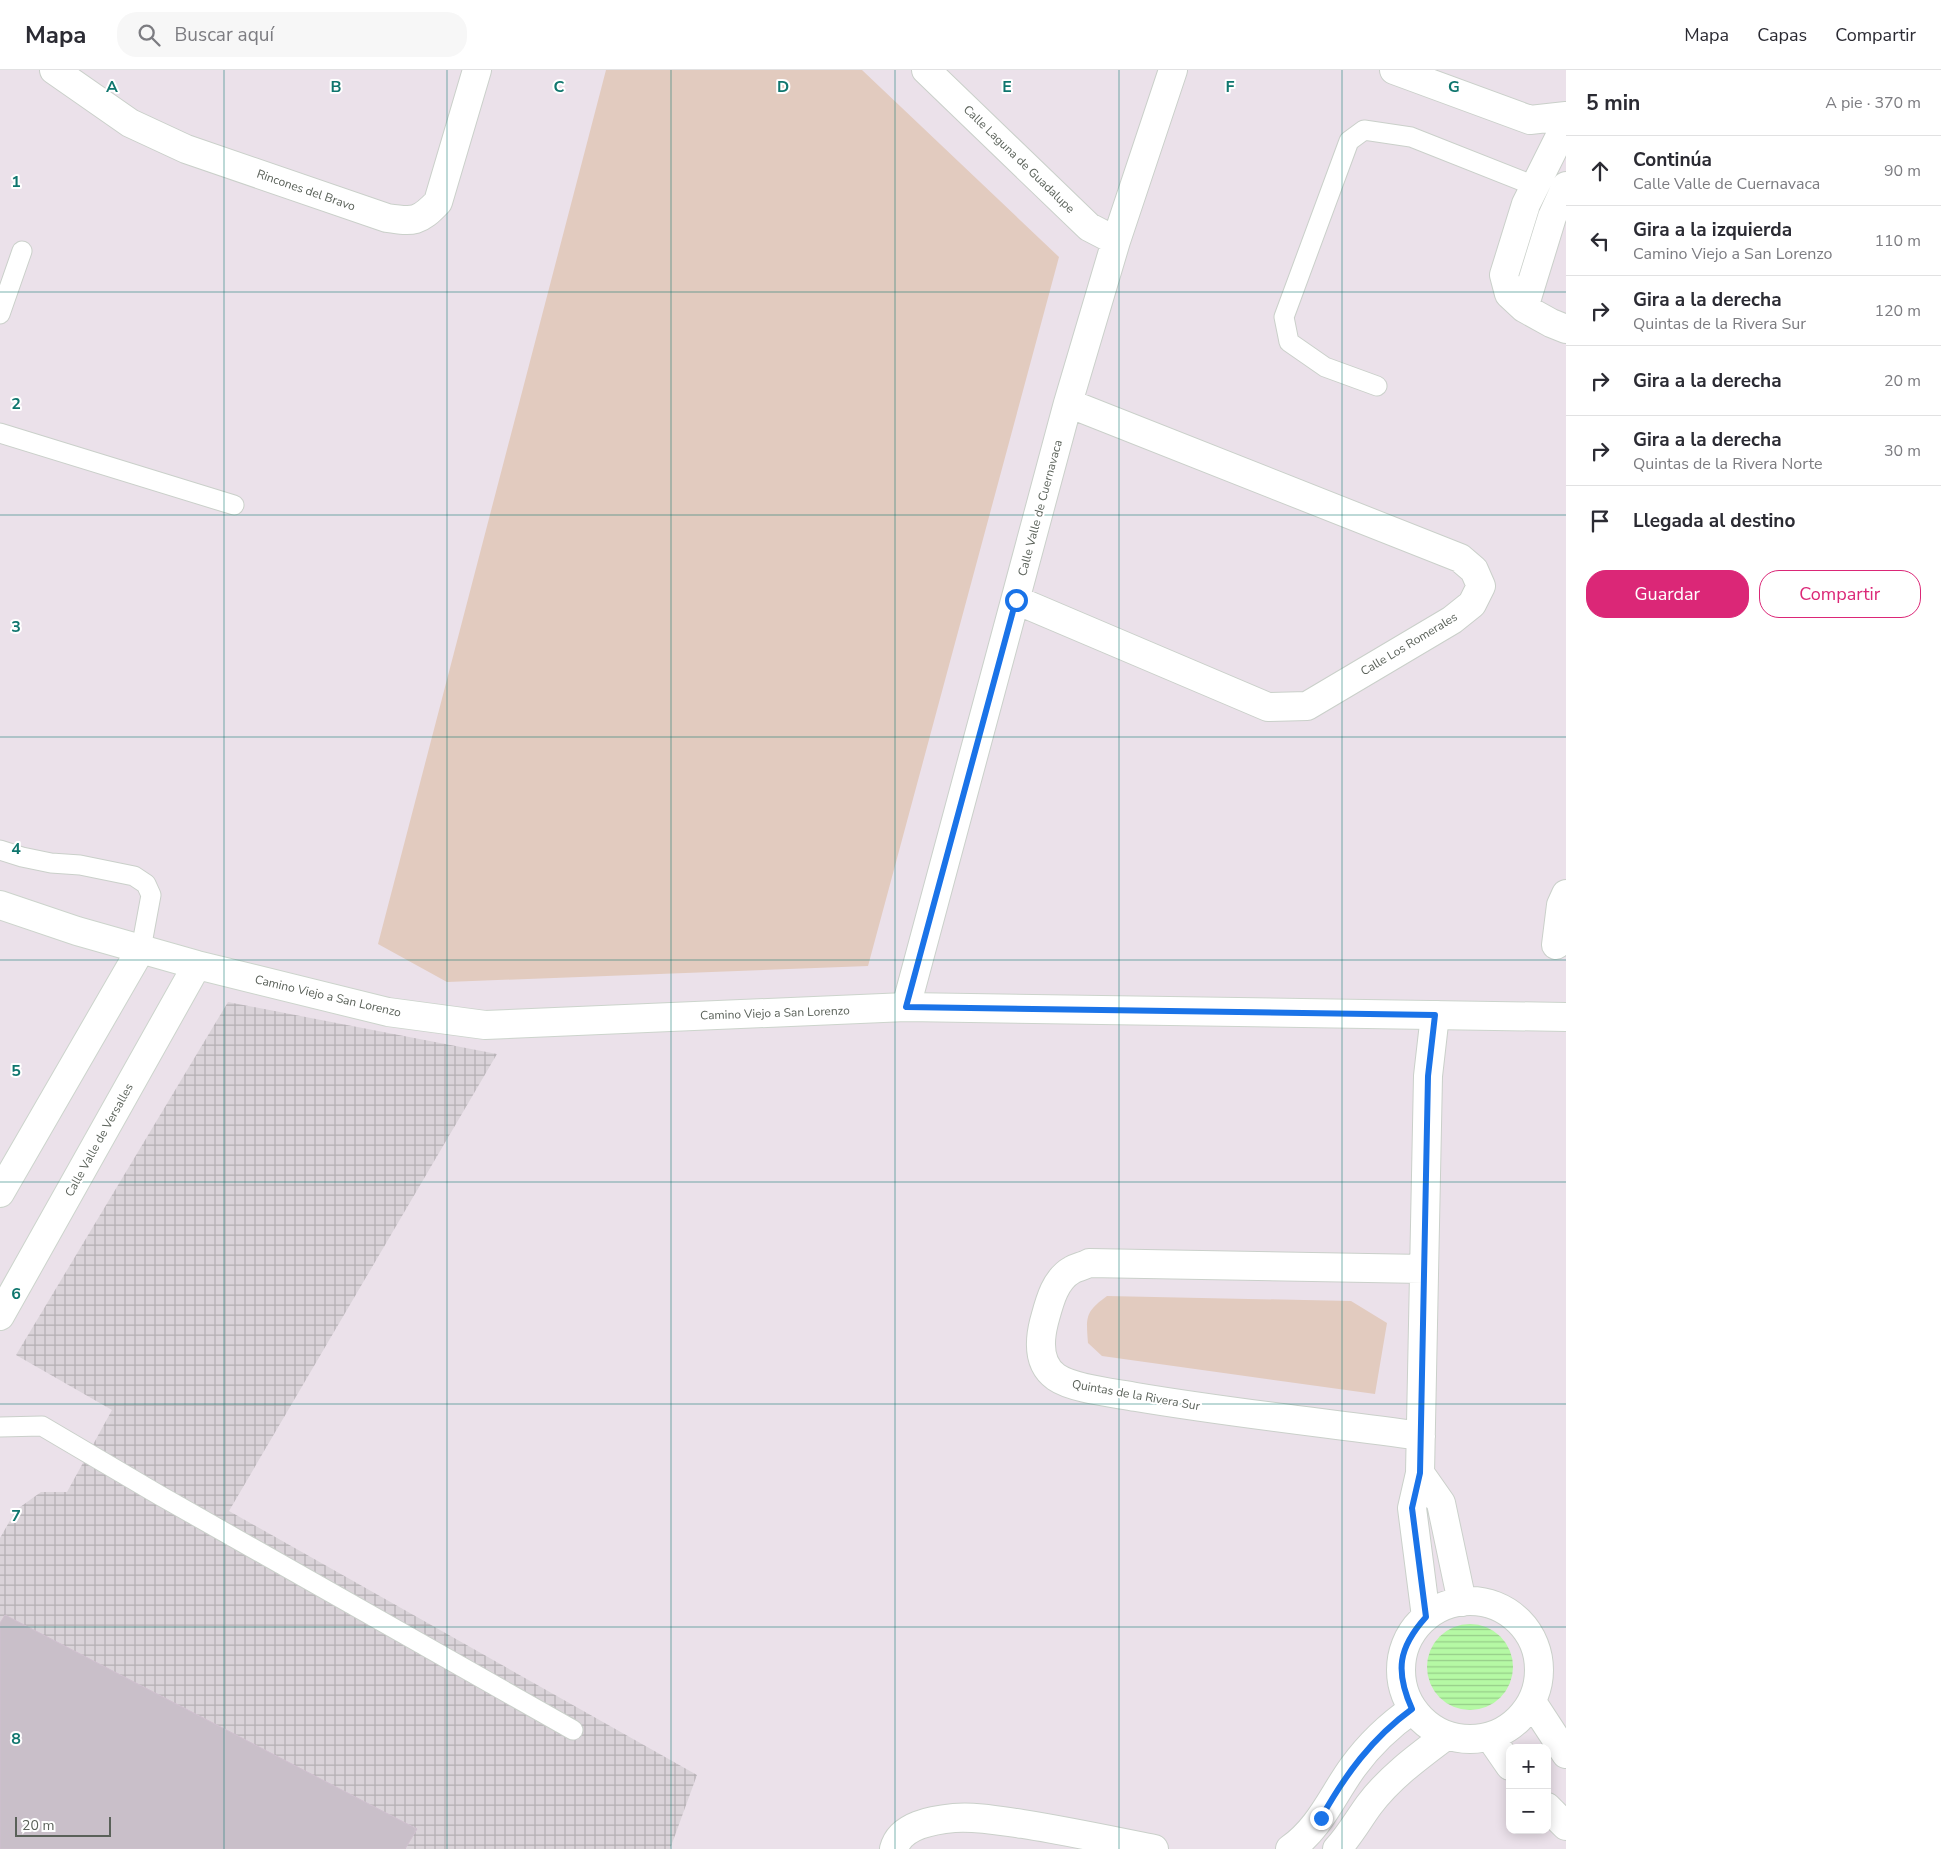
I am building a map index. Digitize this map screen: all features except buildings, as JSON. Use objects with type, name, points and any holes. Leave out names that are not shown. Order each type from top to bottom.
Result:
[{"type":"street","name":"Rincones del Bravo","points":[[54,70],[130,123],[186,149],[387,218],[409,221],[426,215],[438,202],[477,70]]},
{"type":"street","name":"Calle Laguna de Guadalupe","points":[[926,70],[1089,227],[1116,241]]},
{"type":"street","name":"Calle Valle de Cuernavaca","points":[[906,1007],[1068,403],[1116,241],[1172,70]]},
{"type":"street","points":[[1394,70],[1530,120],[1566,116]]},
{"type":"street","points":[[1566,124],[1530,195],[1504,275],[1509,294],[1524,308],[1566,329]]},
{"type":"street","points":[[1524,308],[1552,217],[1566,186]]},
{"type":"street","name":"Calle Los Romerales","points":[[1016,600],[1268,706],[1307,706],[1452,620],[1472,604],[1481,586],[1474,570],[1460,558],[1068,403]]},
{"type":"street","points":[[1556,945],[1561,905],[1566,894]]},
{"type":"street","name":"Camino Viejo a San Lorenzo","points":[[0,906],[78,931],[197,965],[388,1012],[485,1025],[906,1007],[1566,1017]]},
{"type":"street","points":[[0,1192],[141,949]]},
{"type":"street","name":"Calle Valle de Versalles","points":[[0,1316],[197,965]]},
{"type":"street","points":[[1426,1617],[1412,1508],[1420,1473],[1428,1076],[1435,1015]]},
{"type":"street","name":"Quintas de la Rivera Sur","points":[[1421,1436],[1170,1402],[1096,1390],[1055,1377],[1045,1366],[1040,1352],[1043,1327],[1051,1298],[1060,1280],[1072,1270],[1089,1263],[1424,1269]]},
{"type":"street","points":[[1420,1473],[1442,1503],[1462,1602]]},
{"type":"street","points":[[1462,1602],[1481,1602],[1499,1608],[1515,1618],[1527,1631],[1536,1648],[1539,1666],[1538,1685],[1532,1702],[1521,1717],[1507,1729],[1490,1737],[1461,1739],[1447,1735],[1428,1725],[1412,1709],[1404,1690],[1401,1670],[1404,1650],[1412,1632],[1426,1617],[1443,1607],[1462,1602]]},
{"type":"street","points":[[1532,1702],[1566,1754]]},
{"type":"street","points":[[1290,1849],[1304,1839],[1321,1818],[1354,1766],[1373,1743],[1412,1709]]},
{"type":"street","points":[[1337,1849],[1350,1835],[1369,1805],[1392,1778],[1447,1735]]},
{"type":"street","points":[[1490,1737],[1506,1760]]},
{"type":"street","points":[[1551,1811],[1566,1826]]},
{"type":"street","points":[[894,1849],[899,1838],[911,1828],[955,1818],[994,1820],[1154,1849]]},
{"type":"lane","points":[[1377,386],[1325,367],[1289,342],[1284,317],[1349,142],[1364,130],[1411,137],[1530,195]]},
{"type":"lane","points":[[0,314],[22,251]]},
{"type":"lane","points":[[0,433],[234,504]]},
{"type":"lane","points":[[0,850],[51,863],[80,866],[134,876],[146,884],[152,895],[141,949]]},
{"type":"lane","points":[[0,1427],[42,1426],[159,1495],[573,1730]]},
{"type":"shaded area","points":[[606,70],[862,70],[1059,257],[868,966],[447,982],[378,944]]},
{"type":"shaded area","points":[[228,1002],[497,1054],[229,1511],[697,1775],[670,1849],[0,1849],[0,1538],[16,1510],[41,1492],[67,1492],[112,1410],[16,1355]]},
{"type":"shaded area","points":[[1107,1296],[1351,1301],[1387,1323],[1375,1394],[1102,1356],[1088,1343],[1087,1321],[1094,1306]]},
{"type":"shaded area","points":[[1470,1624],[1487,1627],[1501,1636],[1510,1650],[1513,1667],[1510,1684],[1501,1698],[1487,1707],[1470,1710],[1453,1707],[1439,1698],[1430,1684],[1427,1667],[1430,1650],[1439,1636],[1453,1627]]},
{"type":"route","points":[[1016,600],[906,1007],[1435,1015],[1428,1076],[1420,1473],[1412,1508],[1426,1617],[1412,1632],[1404,1650],[1401,1670],[1404,1690],[1412,1709],[1373,1743],[1354,1766],[1321,1818]]}]
